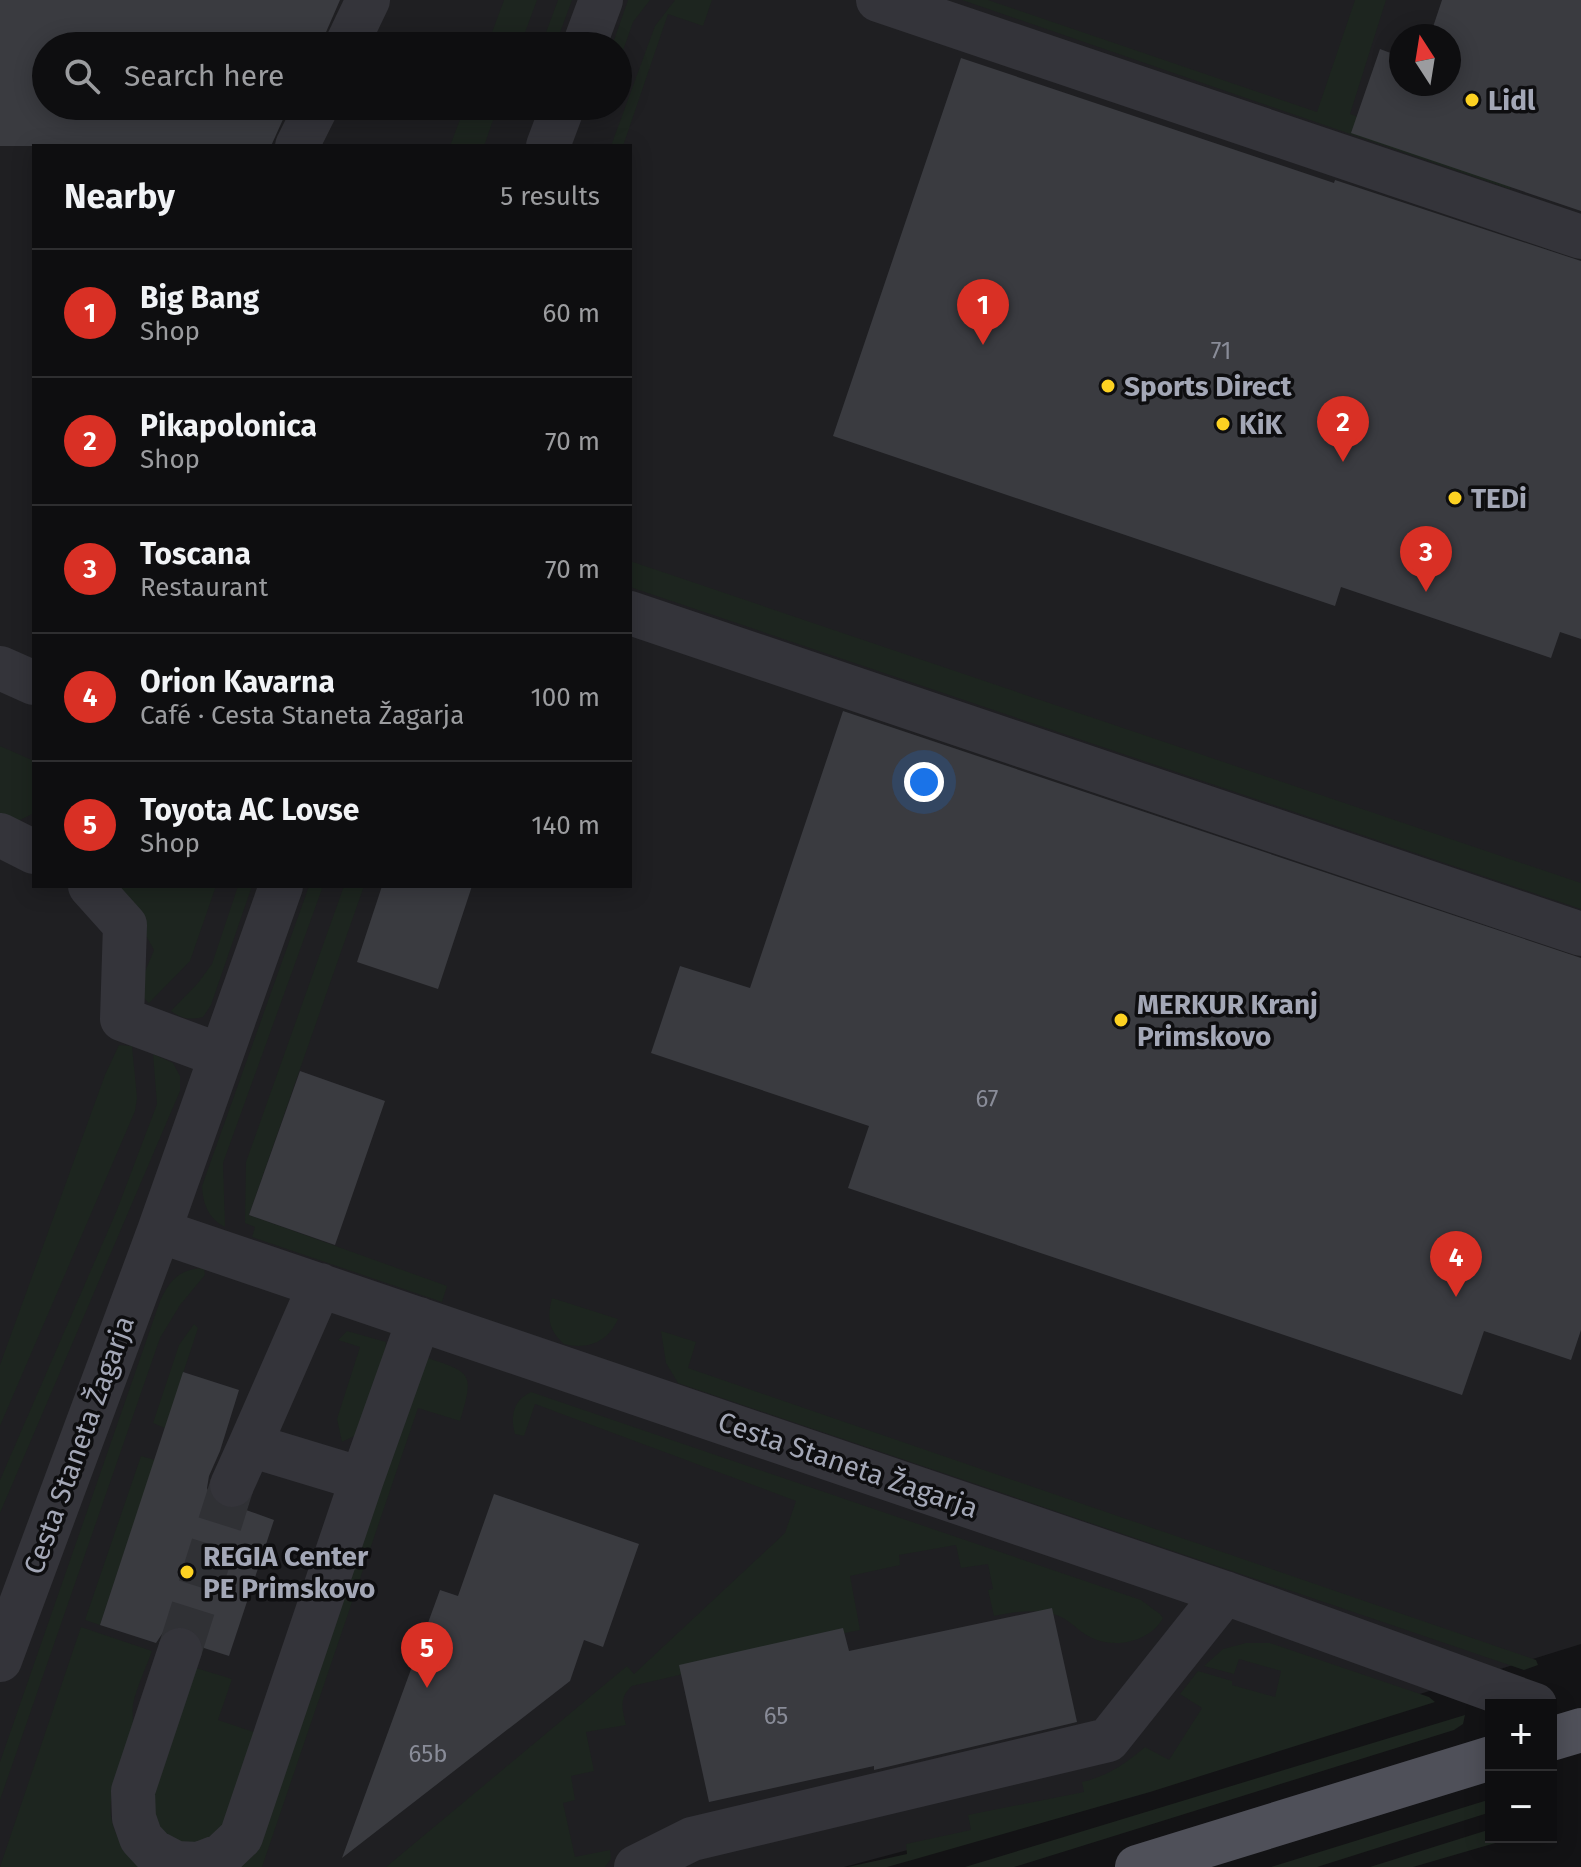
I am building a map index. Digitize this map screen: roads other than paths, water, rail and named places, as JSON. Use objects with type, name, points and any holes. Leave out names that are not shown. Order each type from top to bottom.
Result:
[{"type":"main road","points":[[1557,1737],[1581,1730]]},
{"type":"main road","points":[[1137,1867],[1485,1760]]},
{"type":"street","points":[[353,32],[368,0]]},
{"type":"street","points":[[589,32],[601,0]]},
{"type":"street","points":[[878,0],[1581,237]]},
{"type":"street","points":[[298,144],[310,120]]},
{"type":"street","points":[[549,144],[558,120]]},
{"type":"street","points":[[632,614],[1581,934]]},
{"type":"street","points":[[0,668],[32,682]]},
{"type":"street","points":[[0,835],[32,851]]},
{"type":"street","points":[[92,888],[125,925],[122,1019],[219,1055]]},
{"type":"street","name":"Cesta Staneta Žagarja","points":[[0,1660],[159,1231],[280,888]]},
{"type":"street","name":"Cesta Staneta Žagarja","points":[[159,1231],[1225,1593],[1518,1699]]},
{"type":"street","points":[[232,1485],[320,1285]]},
{"type":"street","points":[[180,1650],[133,1791],[134,1818],[141,1838],[153,1851],[176,1863],[199,1864],[222,1855],[241,1837],[419,1319]]},
{"type":"street","points":[[250,1445],[362,1479]]},
{"type":"street","points":[[636,1867],[692,1839],[1108,1740],[1225,1593]]},
{"type":"street","points":[[1557,1713],[1581,1721]]},
{"type":"tunnel","points":[[180,1650],[232,1485]]},
{"type":"place","name":"Lidl","points":[[1472,100]]},
{"type":"place","name":"Big Bang","points":[[983,345]]},
{"type":"place","name":"Sports Direct","points":[[1108,386]]},
{"type":"place","name":"KiK","points":[[1223,424]]},
{"type":"place","name":"Pikapolonica","points":[[1343,462]]},
{"type":"place","name":"TEDi","points":[[1455,498]]},
{"type":"place","name":"Toscana","points":[[1426,592]]},
{"type":"place","name":"MERKUR Kranj Primskovo","points":[[1121,1020]]},
{"type":"place","name":"Orion Kavarna","points":[[1456,1297]]},
{"type":"place","name":"REGIA Center PE Primskovo","points":[[187,1572]]},
{"type":"place","name":"Toyota AC Lovse","points":[[427,1688]]}]
